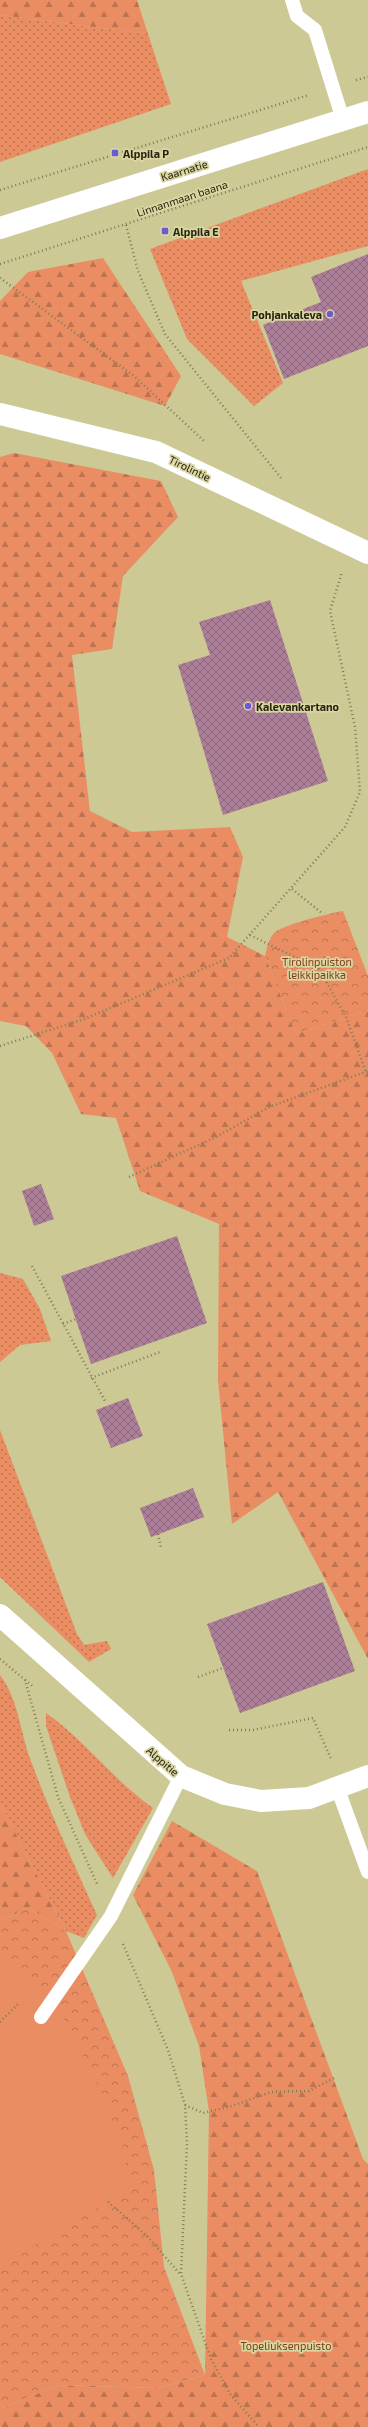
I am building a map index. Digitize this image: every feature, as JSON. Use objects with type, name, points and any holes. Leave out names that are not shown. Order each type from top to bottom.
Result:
[{"type":"street","name":"Kaarnatie","points":[[0,228],[368,112]]},
{"type":"street","name":"Tirolintie","points":[[0,414],[156,452],[368,553]]},
{"type":"street","name":"Alppitie","points":[[0,1614],[181,1776],[225,1794],[261,1801],[309,1798],[368,1776]]},
{"type":"lane","points":[[292,0],[297,16],[315,30],[343,120]]},
{"type":"lane","points":[[41,2017],[111,1916],[181,1776]]},
{"type":"lane","points":[[337,1788],[368,1872]]},
{"type":"path","points":[[0,190],[368,77]]},
{"type":"path","name":"Linnanmaan baana","points":[[0,264],[368,147]]},
{"type":"path","points":[[126,225],[138,271],[165,334],[282,478]]},
{"type":"path","points":[[0,278],[134,376],[207,443]]},
{"type":"path","points":[[0,1046],[84,1019],[229,958],[292,889],[345,827],[360,792],[355,727],[330,611],[343,570]]},
{"type":"path","points":[[292,889],[323,914]]},
{"type":"path","points":[[129,1177],[218,1136],[269,1107],[367,1071],[346,1017],[319,969],[250,935]]},
{"type":"path","points":[[32,1266],[91,1378],[105,1401]]},
{"type":"path","points":[[62,1324],[76,1319]]},
{"type":"path","points":[[91,1378],[160,1352]]},
{"type":"path","points":[[158,1534],[161,1548]]},
{"type":"path","points":[[0,1659],[25,1680],[58,1797],[168,2050],[185,2105],[187,2143],[181,2274],[211,2359],[230,2394],[259,2427]]},
{"type":"path","points":[[198,1677],[223,1668]]},
{"type":"path","points":[[230,1730],[253,1730],[313,1718],[334,1768],[337,1788]]},
{"type":"path","points":[[185,2105],[203,2113],[232,2106],[272,2092],[309,2091],[334,2078]]},
{"type":"path","points":[[108,2202],[146,2235],[181,2274]]},
{"type":"green space","points":[[0,0],[137,0],[148,34],[0,15]]},
{"type":"green space","points":[[0,15],[148,34],[171,104],[0,162]]},
{"type":"green space","points":[[368,169],[368,246],[241,281],[283,383],[254,406],[187,339],[150,249]]},
{"type":"green space","points":[[103,258],[181,376],[165,406],[0,354],[0,301],[28,272]]},
{"type":"green space","points":[[14,453],[161,481],[178,517],[123,576],[112,649],[72,655],[90,811],[132,832],[230,827],[243,857],[227,937],[265,956],[296,1034],[368,1010],[368,1659],[278,1492],[232,1524],[218,1380],[219,1224],[140,1191],[116,1118],[81,1114],[52,1053],[26,1026],[0,1021],[0,457]]},
{"type":"green space","name":"Tirolinpuiston leikkipaikka","points":[[343,911],[368,976],[368,1010],[296,1034],[265,956],[269,941],[274,933],[286,926]]},
{"type":"green space","points":[[0,1273],[23,1279],[40,1309],[51,1341],[20,1345],[0,1362]]},
{"type":"green space","points":[[0,1430],[77,1634],[84,1645],[107,1641],[111,1649],[89,1662],[0,1577]]},
{"type":"green space","points":[[0,1675],[11,1695],[27,1750],[46,1800],[97,1915],[84,1938],[66,1931],[0,1803]]},
{"type":"green space","points":[[46,1713],[74,1735],[125,1785],[153,1808],[113,1878],[85,1834],[70,1797],[46,1726]]},
{"type":"green space","points":[[0,1803],[66,1931],[29,1908],[0,1921]]},
{"type":"green space","name":"Topeliuksenpuisto","points":[[172,1821],[257,1871],[363,2159],[368,2164],[368,2427],[0,2427],[0,2409],[58,2385],[158,2388],[205,2375],[209,2111],[199,2046],[172,1972],[133,1895]]},
{"type":"green space","points":[[29,1908],[66,1931],[128,2076],[154,2170],[164,2267],[205,2375],[158,2388],[58,2385],[0,2409],[0,1921]]},
{"type":"green space","points":[[0,1963],[14,1965],[61,2014],[93,2074],[122,2143],[130,2189],[0,2265]]},
{"type":"building","name":"Pohjankaleva","points":[[368,254],[368,346],[284,379],[263,325],[321,302],[311,277]]},
{"type":"building","name":"Kalevankartano","points":[[270,600],[328,781],[223,815],[178,665],[210,655],[199,622]]},
{"type":"building","points":[[41,1184],[54,1219],[34,1226],[22,1191]]},
{"type":"building","points":[[177,1236],[207,1323],[91,1364],[61,1276]]},
{"type":"building","points":[[128,1398],[143,1436],[111,1448],[96,1410]]},
{"type":"building","points":[[193,1488],[204,1517],[151,1537],[140,1508]]},
{"type":"building","points":[[323,1582],[355,1671],[240,1713],[207,1624]]},
{"type":"place","name":"Alppila P","points":[[115,153]]},
{"type":"place","name":"Alppila E","points":[[165,231]]},
{"type":"place","name":"Pohjankaleva","points":[[330,314]]},
{"type":"place","name":"Kalevankartano","points":[[248,706]]}]
